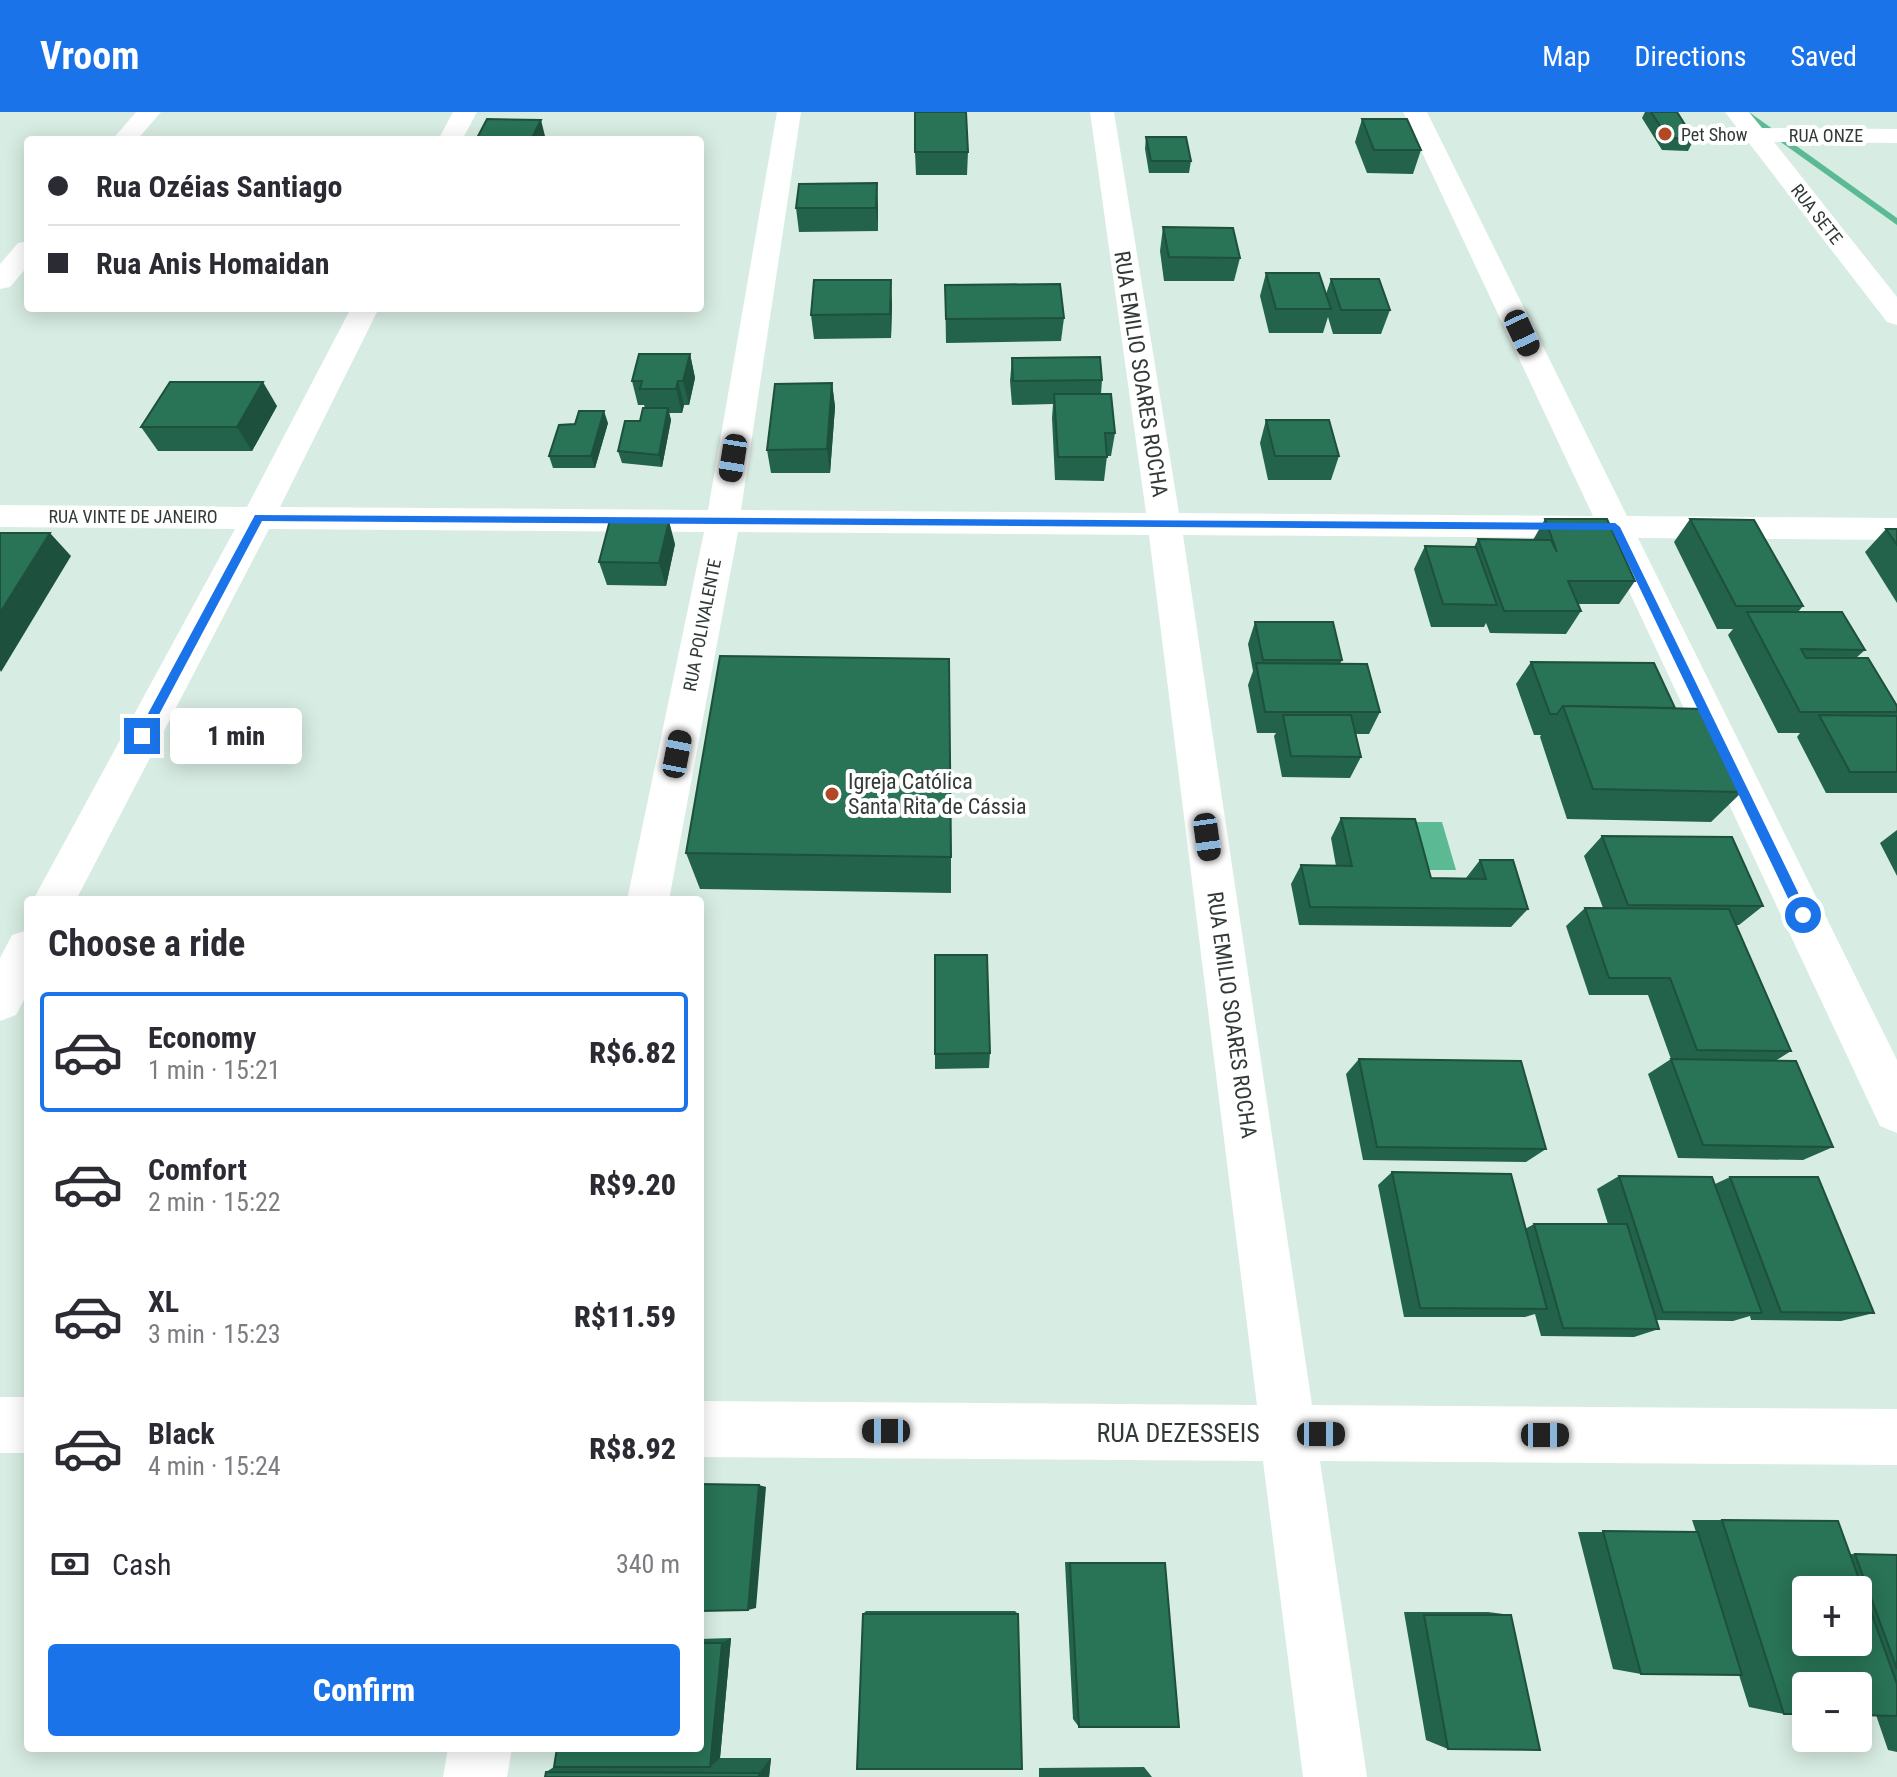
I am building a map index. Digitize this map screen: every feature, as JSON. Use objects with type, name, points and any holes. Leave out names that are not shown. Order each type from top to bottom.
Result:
[{"type":"street","points":[[128,136],[149,112]]},
{"type":"street","points":[[452,136],[465,112]]},
{"type":"street","name":"RUA POLIVALENTE","points":[[649,896],[723,521],[789,112]]},
{"type":"street","name":"RUA EMILIO SOARES ROCHA","points":[[1102,112],[1164,524],[1335,1777]]},
{"type":"street","points":[[1415,112],[1897,1110]]},
{"type":"street","name":"RUA SETE","points":[[1737,112],[1897,316]]},
{"type":"street","name":"RUA ONZE","points":[[1754,135],[1897,136]]},
{"type":"street","points":[[0,281],[24,254]]},
{"type":"street","points":[[56,896],[258,517],[363,312]]},
{"type":"street","name":"RUA VINTE DE JANEIRO","points":[[0,516],[1897,529]]},
{"type":"street","points":[[0,1001],[24,956]]},
{"type":"street","points":[[0,1425],[24,1425]]},
{"type":"street","name":"RUA DEZESSEIS","points":[[704,1429],[1897,1437]]},
{"type":"street","points":[[475,1777],[479,1752]]},
{"type":"shaded area","points":[[1410,822],[1442,822],[1456,870],[1421,870]]},
{"type":"building","points":[[915,112],[966,112],[968,152],[915,152]]},
{"type":"building","points":[[1651,112],[1677,112],[1694,139],[1668,138]]},
{"type":"building","points":[[487,119],[541,120],[533,136],[478,136]]},
{"type":"building","points":[[1362,119],[1407,119],[1421,150],[1374,150]]},
{"type":"building","points":[[1146,137],[1186,137],[1191,161],[1151,161]]},
{"type":"building","points":[[877,183],[876,208],[796,208],[799,184]]},
{"type":"building","points":[[1163,227],[1233,228],[1240,258],[1169,257]]},
{"type":"building","points":[[1266,273],[1319,273],[1331,309],[1276,309]]},
{"type":"building","points":[[1331,279],[1379,279],[1390,310],[1341,310]]},
{"type":"building","points":[[814,280],[891,280],[890,314],[811,315]]},
{"type":"building","points":[[1060,284],[1064,318],[946,319],[945,285]]},
{"type":"building","points":[[639,354],[690,354],[683,381],[678,381],[676,389],[640,389],[642,381],[632,381]]},
{"type":"building","points":[[1100,357],[1102,380],[1013,381],[1012,358]]},
{"type":"building","points":[[170,382],[263,382],[237,427],[141,427]]},
{"type":"building","points":[[832,383],[827,449],[767,450],[775,384]]},
{"type":"building","points":[[1054,394],[1111,394],[1115,433],[1105,433],[1107,457],[1058,457]]},
{"type":"building","points":[[643,408],[668,408],[659,455],[618,451],[625,421],[640,421]]},
{"type":"building","points":[[579,411],[604,411],[591,456],[549,456],[559,425],[575,424]]},
{"type":"building","points":[[1266,420],[1329,420],[1339,456],[1275,456]]},
{"type":"building","points":[[1545,519],[1607,519],[1635,581],[1568,581],[1581,611],[1504,611],[1478,539],[1551,540],[1557,552]]},
{"type":"building","points":[[1690,519],[1754,520],[1803,606],[1736,606]]},
{"type":"building","points":[[610,520],[669,521],[659,563],[599,562]]},
{"type":"building","points":[[1886,529],[1897,529],[1897,545]]},
{"type":"building","points":[[0,533],[50,533],[0,613]]},
{"type":"building","points":[[1425,546],[1476,547],[1497,605],[1443,604]]},
{"type":"building","points":[[1747,612],[1842,612],[1865,650],[1801,649],[1806,658],[1868,658],[1897,706],[1897,712],[1800,712]]},
{"type":"building","points":[[1255,622],[1333,622],[1342,660],[1263,660]]},
{"type":"building","name":"Igreja Católica Santa Rita de Cássia","points":[[720,656],[949,659],[951,857],[686,853]]},
{"type":"building","points":[[1531,662],[1654,663],[1675,708],[1563,706],[1557,714],[1550,714]]},
{"type":"building","points":[[1256,663],[1367,664],[1380,712],[1265,712]]},
{"type":"building","points":[[1563,706],[1705,709],[1742,792],[1593,789]]},
{"type":"building","points":[[1283,715],[1351,715],[1361,757],[1291,756]]},
{"type":"building","points":[[1819,715],[1897,716],[1897,772],[1850,772]]},
{"type":"building","points":[[1341,818],[1415,819],[1431,878],[1486,879],[1480,860],[1513,860],[1528,909],[1310,907],[1301,865],[1352,866]]},
{"type":"building","points":[[1602,836],[1732,837],[1763,906],[1628,905]]},
{"type":"building","points":[[1585,908],[1729,909],[1791,1051],[1697,1050],[1670,978],[1609,978]]},
{"type":"building","points":[[935,955],[987,955],[990,1053],[935,1054]]},
{"type":"building","points":[[1359,1059],[1521,1061],[1546,1149],[1377,1147]]},
{"type":"building","points":[[1671,1059],[1796,1061],[1833,1147],[1703,1145]]},
{"type":"building","points":[[1392,1172],[1511,1174],[1547,1309],[1420,1308]]},
{"type":"building","points":[[1619,1176],[1712,1177],[1762,1313],[1663,1312]]},
{"type":"building","points":[[1730,1177],[1818,1177],[1874,1313],[1781,1312]]},
{"type":"building","points":[[1534,1224],[1627,1224],[1659,1329],[1563,1328]]},
{"type":"building","points":[[704,1484],[759,1485],[748,1610],[704,1611]]},
{"type":"building","points":[[1722,1520],[1838,1521],[1858,1576],[1792,1576],[1792,1656],[1872,1656],[1872,1615],[1897,1684],[1897,1716],[1872,1715],[1872,1672],[1792,1672],[1792,1714],[1784,1714]]},
{"type":"building","points":[[1603,1531],[1698,1532],[1742,1675],[1641,1674]]},
{"type":"building","points":[[1855,1554],[1897,1555],[1897,1669],[1872,1601],[1872,1576],[1863,1576]]},
{"type":"building","points":[[1070,1563],[1165,1563],[1179,1727],[1079,1727]]},
{"type":"building","points":[[863,1614],[1018,1614],[1022,1769],[857,1769]]},
{"type":"building","points":[[1424,1615],[1511,1615],[1540,1750],[1448,1749]]},
{"type":"building","points":[[704,1643],[722,1643],[710,1767],[554,1767],[556,1752],[704,1752]]},
{"type":"building","points":[[546,1772],[759,1773],[759,1777],[545,1777]]},
{"type":"waterway","points":[[1743,112],[1897,222]]},
{"type":"place","name":"Pet Show","points":[[1665,134]]},
{"type":"place","name":"Igreja Católica Santa Rita de Cássia","points":[[832,794]]},
{"type":"route","points":[[142,736],[258,517],[1615,527],[1803,915]]}]
